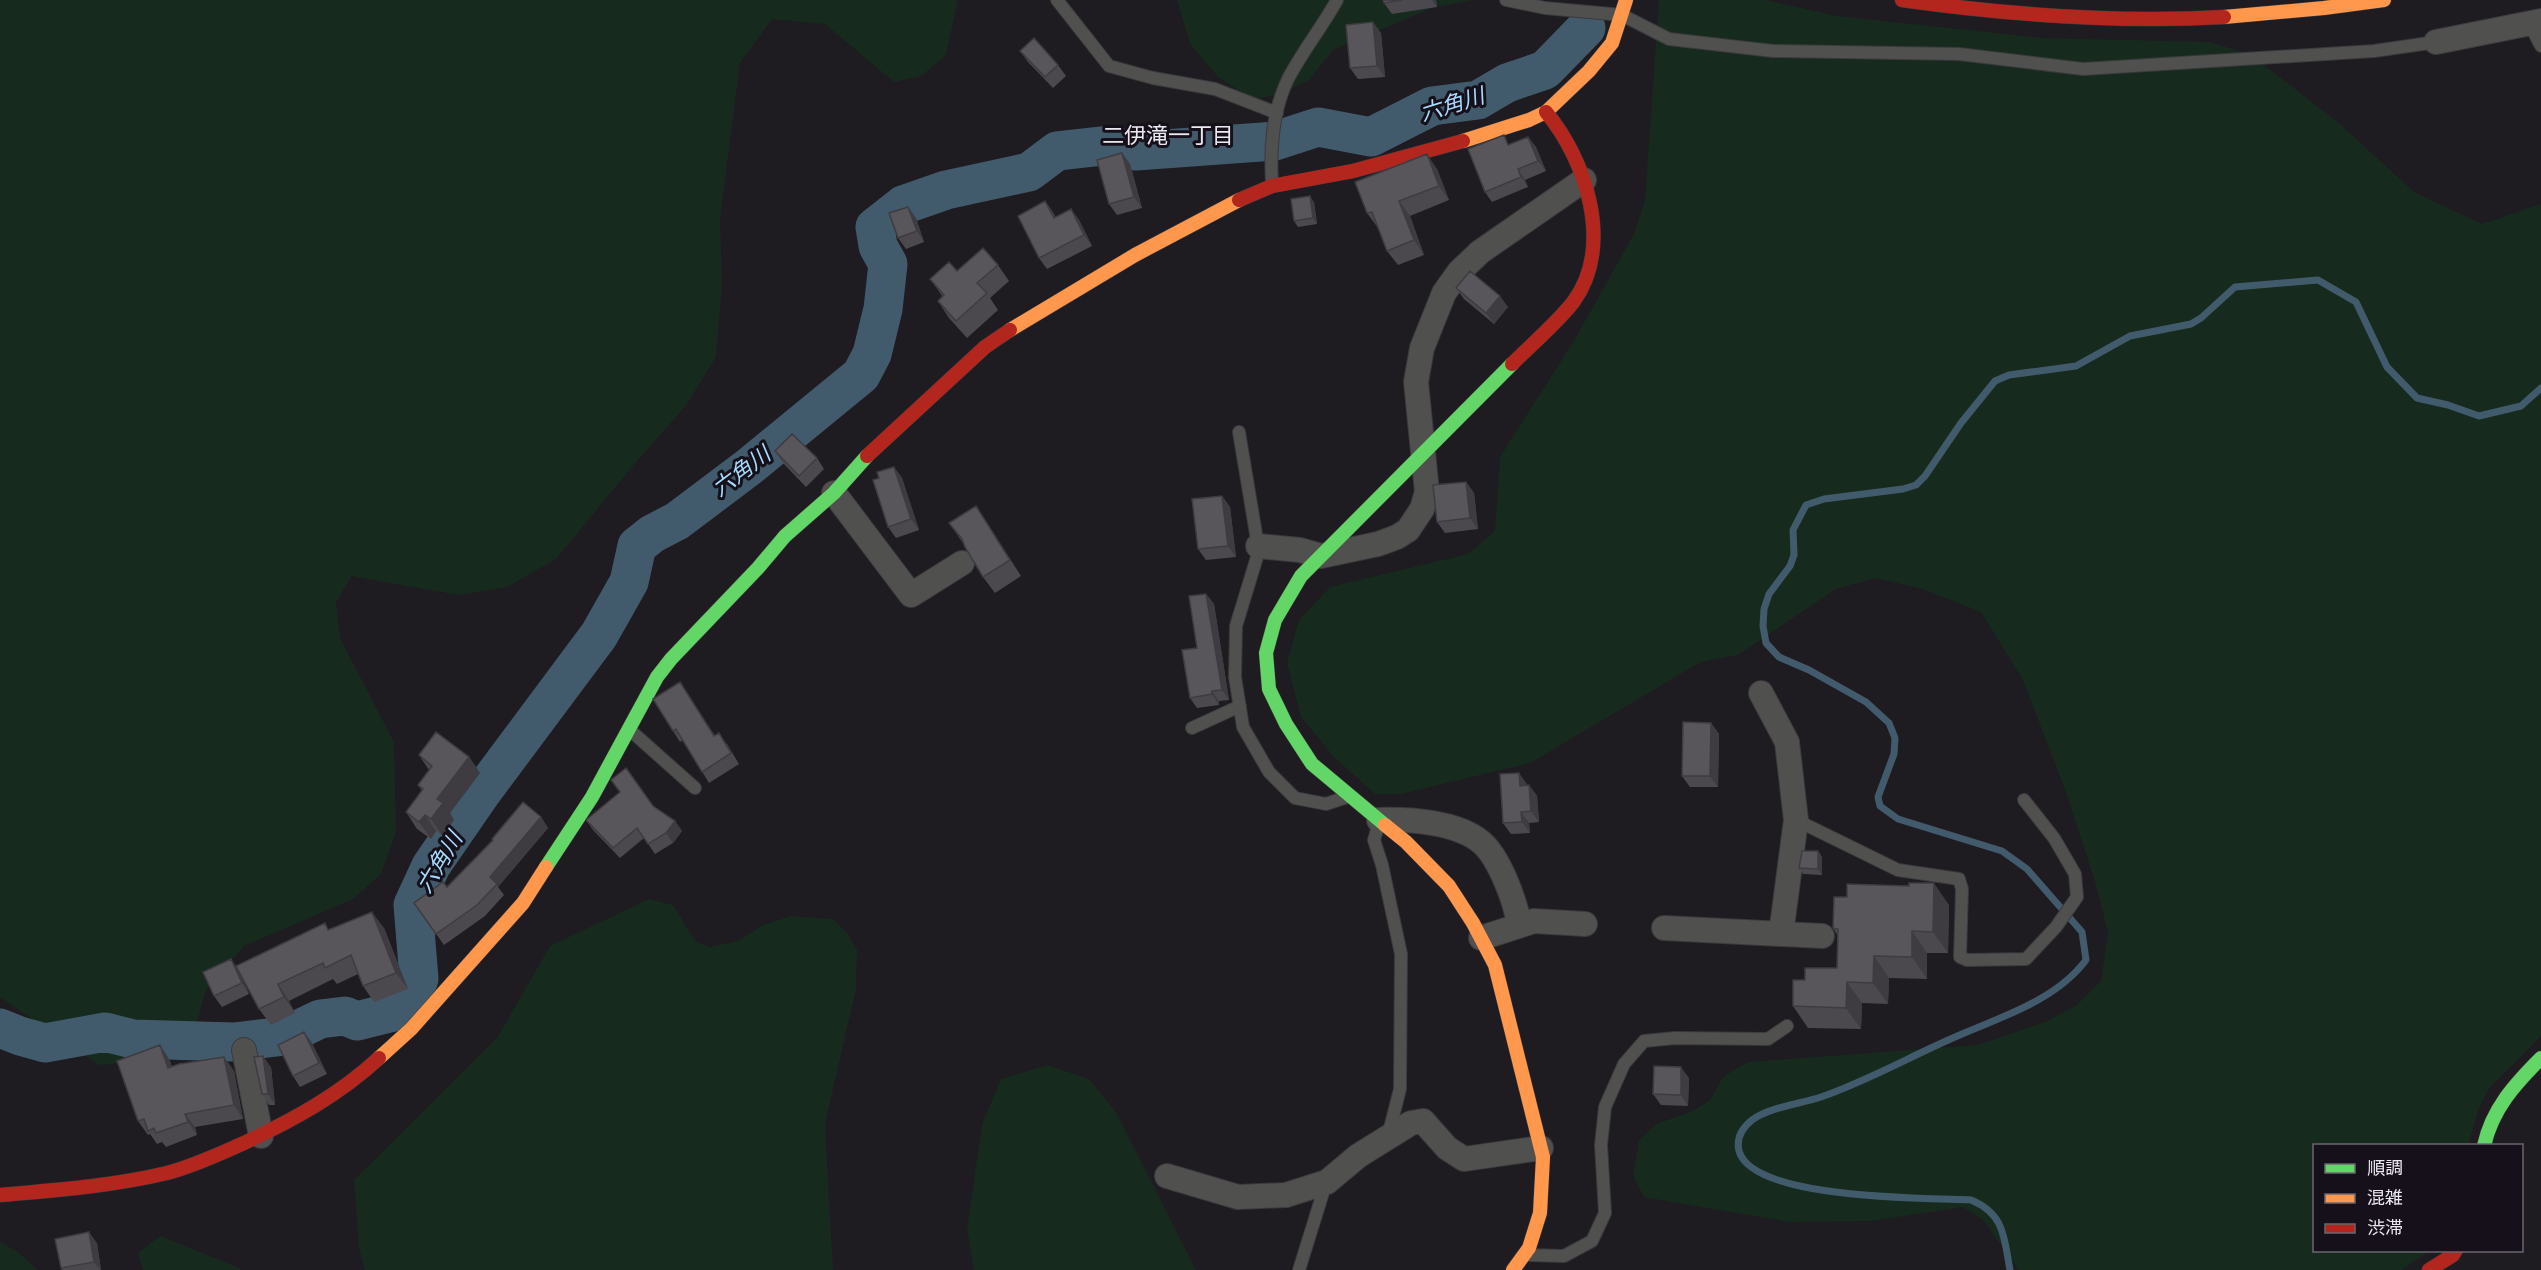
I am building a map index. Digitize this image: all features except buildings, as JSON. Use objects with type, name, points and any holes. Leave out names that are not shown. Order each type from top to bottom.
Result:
[{"type":"main road","points":[[0,1195],[79,1188],[166,1173],[200,1163],[261,1136],[322,1103],[364,1072],[411,1029],[523,903],[592,797],[657,677],[671,659],[758,568],[785,536],[834,493],[861,462],[993,341],[1025,319],[1135,255],[1234,202],[1272,186],[1353,171],[1529,120],[1546,112],[1589,71],[1612,43],[1626,0]]},
{"type":"main road","points":[[1902,0],[2052,16],[2174,19],[2278,13],[2384,0]]},
{"type":"main road","points":[[1521,1265],[1540,1213],[1543,1156],[1495,965],[1449,886],[1406,842],[1312,764],[1286,724],[1269,688],[1266,653],[1275,620],[1301,576],[1574,301],[1584,281],[1595,237],[1593,210],[1584,180],[1562,130],[1546,112]]},
{"type":"main road","points":[[2484,1144],[2485,1135],[2499,1103],[2541,1058]]},
{"type":"main road","points":[[2429,1270],[2455,1252]]},
{"type":"street","points":[[2436,42],[2535,22]]},
{"type":"street","points":[[1258,546],[1300,550],[1320,556],[1378,544],[1408,530],[1422,509],[1427,492],[1416,382],[1422,348],[1444,293],[1459,272],[1480,252],[1584,180]]},
{"type":"street","points":[[834,493],[911,595],[962,562]]},
{"type":"street","points":[[1761,693],[1787,741],[1796,820],[1781,934]]},
{"type":"street","points":[[1379,820],[1409,819],[1459,830],[1482,843],[1503,875],[1514,903],[1519,925]]},
{"type":"street","points":[[1481,938],[1534,921],[1585,924]]},
{"type":"street","points":[[1664,928],[1822,936]]},
{"type":"street","points":[[244,1050],[261,1136]]},
{"type":"street","points":[[1167,1176],[1238,1197],[1286,1194],[1327,1182],[1358,1156],[1411,1123],[1423,1121],[1447,1148],[1464,1159],[1541,1148]]},
{"type":"lane","points":[[1057,0],[1109,66],[1153,78],[1215,89],[1277,113]]},
{"type":"lane","points":[[1272,186],[1273,124],[1288,80],[1338,0]]},
{"type":"lane","points":[[1506,0],[1545,8],[1622,15],[1668,39],[1773,51],[1959,54],[2083,69],[2363,52],[2436,42]]},
{"type":"lane","points":[[2535,22],[2541,46]]},
{"type":"lane","points":[[1239,432],[1258,546],[1257,557],[1236,626],[1235,677],[1243,727],[1269,772],[1294,798],[1326,804],[1351,796]]},
{"type":"lane","points":[[1192,728],[1240,706]]},
{"type":"lane","points":[[628,728],[695,788]]},
{"type":"lane","points":[[1796,820],[1898,870],[1959,879],[1962,889],[1960,957],[1967,960],[2026,959],[2056,927],[2077,897],[2075,874],[2054,838],[2024,800]]},
{"type":"lane","points":[[1379,820],[1374,840],[1382,865],[1401,954],[1400,1089],[1388,1137]]},
{"type":"lane","points":[[1521,1265],[1564,1256],[1592,1241],[1605,1213],[1601,1145],[1605,1107],[1624,1064],[1644,1041],[1675,1038],[1768,1040],[1787,1026]]},
{"type":"lane","points":[[1299,1270],[1327,1182]]},
{"type":"green space","points":[[0,0],[958,0],[946,55],[921,76],[894,82],[825,24],[772,19],[740,63],[720,219],[722,284],[716,357],[685,407],[556,559],[507,587],[458,595],[352,576],[336,602],[340,638],[394,742],[396,832],[381,874],[353,899],[244,946],[205,992],[192,1042],[145,1061],[99,1065],[0,997]]},
{"type":"green space","points":[[1177,0],[1474,0],[1434,7],[1333,50],[1309,80],[1280,95],[1251,99],[1217,76],[1190,44]]},
{"type":"green space","points":[[1659,0],[1766,0],[1837,16],[2043,38],[2209,42],[2250,54],[2339,123],[2414,192],[2482,224],[2541,204],[2541,1036],[2489,1088],[2479,1108],[2468,1144],[2313,1144],[2313,1252],[2428,1252],[2401,1270],[2019,1270],[1983,1220],[1963,1207],[1871,1221],[1788,1222],[1644,1197],[1633,1176],[1639,1141],[1656,1124],[1693,1111],[1710,1100],[1723,1077],[1748,1062],[1978,1045],[2045,1022],[2077,1005],[2101,981],[2108,933],[2096,885],[2066,792],[2023,680],[1981,612],[1923,589],[1875,578],[1836,589],[1738,655],[1701,662],[1530,763],[1401,794],[1375,794],[1334,757],[1301,717],[1287,663],[1299,620],[1330,587],[1468,554],[1495,531],[1500,457],[1572,344],[1634,234],[1645,200]]},
{"type":"green space","points":[[649,899],[673,905],[696,942],[710,947],[738,941],[763,925],[791,916],[833,919],[848,934],[857,950],[856,989],[825,1124],[833,1270],[365,1270],[359,1248],[354,1180],[497,1038],[550,946]]},
{"type":"green space","points":[[1047,1065],[1089,1079],[1116,1112],[1196,1270],[974,1270],[967,1229],[982,1124],[1001,1079]]},
{"type":"green space","points":[[160,1236],[241,1270],[143,1270],[138,1253]]},
{"type":"green space","points":[[0,1242],[18,1252],[38,1270],[0,1270]]},
{"type":"waterway","name":"六角川","points":[[0,1028],[45,1043],[105,1032],[133,1039],[234,1042],[285,1036],[320,1019],[345,1016],[357,1021],[397,1011],[413,995],[419,979],[413,905],[431,866],[482,792],[599,635],[629,582],[637,546],[652,534],[677,521],[750,466],[861,375],[872,354],[883,309],[888,264],[878,246],[875,227],[903,205],[946,190],[1029,172],[1057,151],[1111,145],[1136,151],[1275,141],[1318,127],[1371,137],[1432,106],[1478,100],[1507,83],[1545,70],[1586,28]]},
{"type":"waterway","points":[[2010,1270],[2004,1237],[1997,1220],[1991,1212],[1971,1200],[1882,1197],[1807,1188],[1775,1179],[1751,1167],[1739,1151],[1738,1142],[1745,1126],[1759,1116],[1837,1091],[2021,1009],[2057,988],[2086,960],[2082,932],[2027,869],[2002,851],[1898,819],[1880,806],[1878,797],[1894,754],[1895,738],[1889,723],[1866,702],[1809,670],[1779,657],[1766,643],[1763,626],[1764,609],[1769,594],[1790,566],[1794,555],[1793,530],[1806,505],[1824,499],[1903,489],[1916,485],[1995,381],[2009,375],[2076,366],[2130,336],[2191,324],[2201,318],[2235,287],[2318,280],[2356,302],[2387,367],[2417,398],[2448,405],[2479,416],[2521,406],[2541,388]]},
{"type":"traffic: fast","points":[[1385,825],[1312,764],[1286,724],[1269,689],[1266,653],[1275,620],[1301,576],[1512,364]]},
{"type":"traffic: fast","points":[[546,867],[592,797],[657,677],[671,659],[758,568],[785,536],[834,493],[867,456]]},
{"type":"traffic: fast","points":[[2485,1144],[2493,1120],[2506,1098],[2541,1058]]},
{"type":"traffic: slow","points":[[1463,141],[1529,120],[1546,112],[1589,71],[1612,43],[1626,0]]},
{"type":"traffic: slow","points":[[2224,17],[2384,0]]},
{"type":"traffic: slow","points":[[1010,330],[1135,255],[1239,200]]},
{"type":"traffic: slow","points":[[1385,825],[1406,842],[1449,886],[1473,923],[1495,965],[1543,1157],[1540,1213],[1529,1248],[1513,1270]]},
{"type":"traffic: slow","points":[[379,1058],[411,1029],[523,903],[546,867]]},
{"type":"traffic: jam","points":[[1902,0],[2022,14],[2143,19],[2224,17]]},
{"type":"traffic: jam","points":[[1512,364],[1553,325],[1574,301],[1586,279],[1592,255],[1593,229],[1590,204],[1583,178],[1573,154],[1546,112]]},
{"type":"traffic: jam","points":[[1239,200],[1272,186],[1353,171],[1463,141]]},
{"type":"traffic: jam","points":[[867,456],[985,347],[1010,330]]},
{"type":"traffic: jam","points":[[0,1195],[105,1184],[167,1173],[187,1167],[244,1143],[298,1116],[348,1084],[379,1058]]},
{"type":"traffic: jam","points":[[2429,1270],[2455,1252]]},
{"type":"district","name":"二伊滝一丁目","points":[[1168,135]]}]
